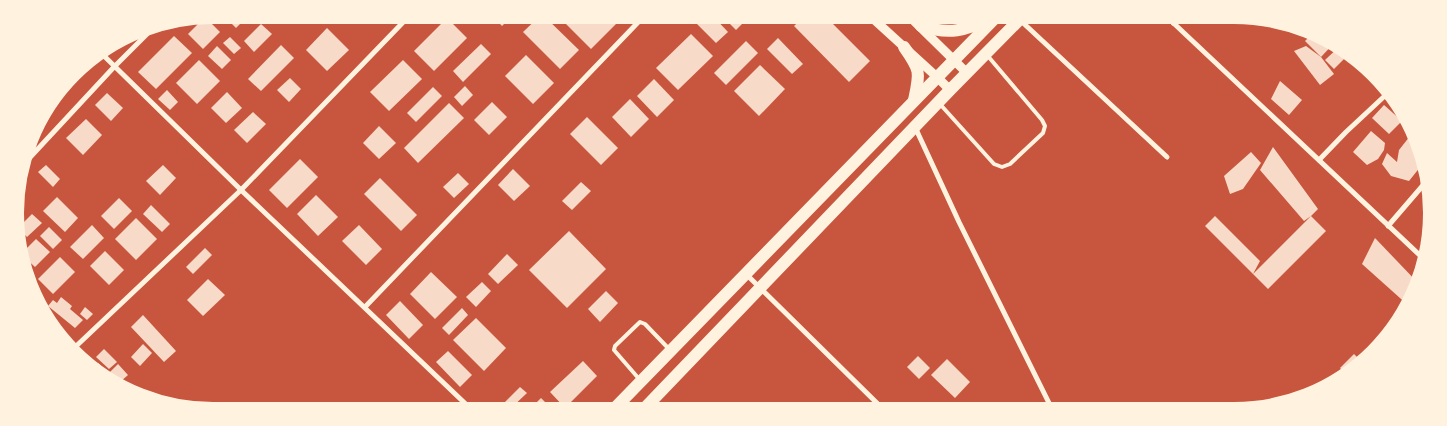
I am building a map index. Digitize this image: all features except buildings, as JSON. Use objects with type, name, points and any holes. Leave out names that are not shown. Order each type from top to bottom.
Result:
[{"type":"main road","points":[[921,26],[947,32],[964,30],[984,21]]},
{"type":"main road","points":[[617,405],[991,21]]},
{"type":"main road","points":[[648,405],[938,102],[1019,21]]},
{"type":"main road","points":[[904,47],[918,66],[919,71],[914,101]]},
{"type":"street","points":[[75,347],[241,190],[404,21]]},
{"type":"street","points":[[365,307],[639,21]]},
{"type":"street","points":[[876,21],[950,90]]},
{"type":"street","points":[[915,21],[967,73]]},
{"type":"street","points":[[1025,21],[1167,157]]},
{"type":"street","points":[[1173,23],[1421,256]]},
{"type":"street","points":[[29,158],[149,32]]},
{"type":"street","points":[[103,56],[467,405]]},
{"type":"street","points":[[1319,160],[1385,95]]},
{"type":"street","points":[[915,126],[959,222],[1050,405]]},
{"type":"street","points":[[1388,226],[1423,185]]},
{"type":"street","points":[[745,273],[879,405]]},
{"type":"lane","points":[[938,102],[994,164],[1002,167],[1010,164],[1043,133],[1045,126],[1042,120],[986,54]]},
{"type":"lane","points":[[641,381],[614,350],[615,346],[640,322],[645,324],[671,350]]}]
